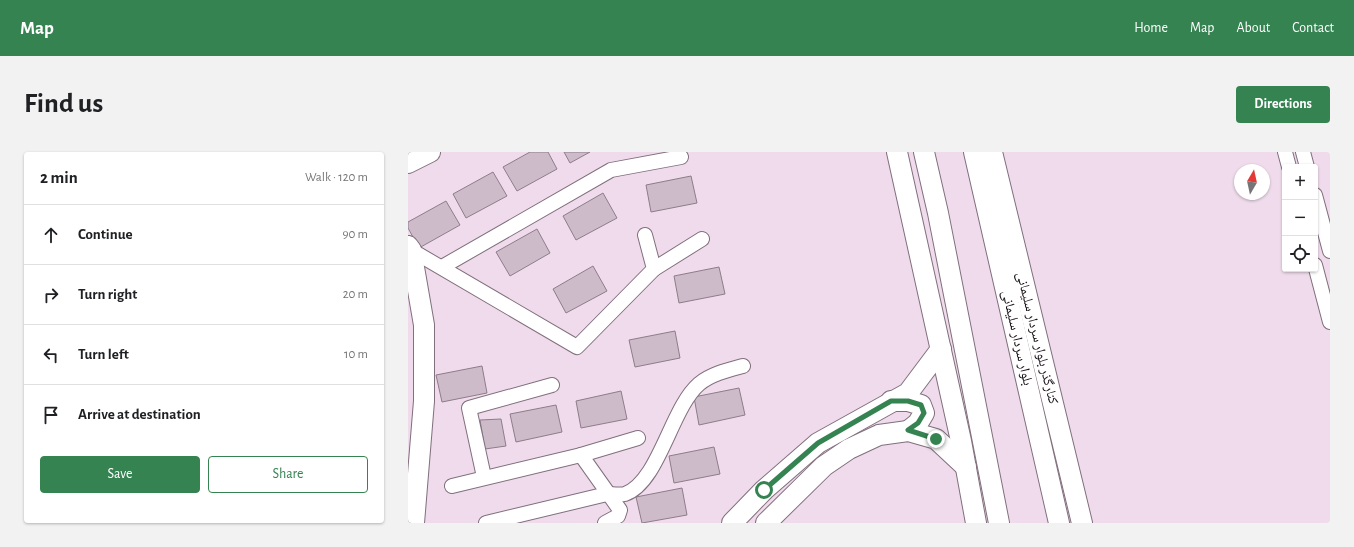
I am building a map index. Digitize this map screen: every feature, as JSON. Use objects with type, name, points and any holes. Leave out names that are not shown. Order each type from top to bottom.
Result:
[{"type":"street","points":[[408,164],[430,152]]},
{"type":"street","points":[[897,152],[941,348],[976,523]]},
{"type":"street","points":[[924,152],[938,213],[998,523]]},
{"type":"street","name":"بلوار سردار سلیمانی","points":[[974,152],[1059,523]]},
{"type":"street","name":"کنارگذر بلوار سردار سلیمانی","points":[[992,152],[1082,523]]},
{"type":"street","points":[[1285,152],[1288,164]]},
{"type":"street","points":[[1304,152],[1307,164]]},
{"type":"street","points":[[442,267],[611,170],[681,157]]},
{"type":"street","points":[[1316,200],[1330,251]]},
{"type":"street","points":[[645,235],[654,269]]},
{"type":"street","points":[[409,249],[578,347],[654,269],[702,240]]},
{"type":"street","points":[[409,249],[424,325],[424,401],[414,523]]},
{"type":"street","points":[[1317,272],[1330,322]]},
{"type":"street","points":[[732,523],[764,490],[818,443],[891,401],[908,393],[941,348]]},
{"type":"street","points":[[486,523],[607,494],[624,494],[634,489],[646,477],[688,398],[698,384],[717,373],[743,366]]},
{"type":"street","points":[[484,477],[469,408],[552,385]]},
{"type":"street","points":[[891,401],[908,401],[921,405],[924,413],[918,423],[908,430]]},
{"type":"street","points":[[766,523],[824,466],[849,449],[880,434],[908,430],[936,439],[966,467]]},
{"type":"street","points":[[452,486],[484,477],[581,455],[638,438]]},
{"type":"street","points":[[581,455],[607,494],[620,510],[618,516],[605,523]]},
{"type":"building","points":[[530,152],[548,152],[557,169],[517,191],[503,167]]},
{"type":"building","points":[[564,152],[590,152],[570,163]]},
{"type":"building","points":[[493,172],[507,196],[466,218],[453,194]]},
{"type":"building","points":[[691,176],[697,203],[651,212],[646,185]]},
{"type":"building","points":[[603,193],[617,218],[576,240],[563,216]]},
{"type":"building","points":[[446,201],[460,225],[419,248],[408,228],[408,222]]},
{"type":"building","points":[[537,229],[550,253],[510,276],[496,252]]},
{"type":"building","points":[[593,266],[607,291],[566,313],[553,289]]},
{"type":"building","points":[[719,267],[725,294],[679,303],[674,276]]},
{"type":"building","points":[[675,331],[680,358],[635,367],[629,340]]},
{"type":"building","points":[[482,366],[487,393],[442,402],[436,375]]},
{"type":"building","points":[[739,388],[745,415],[699,425],[694,397]]},
{"type":"building","points":[[621,391],[627,419],[581,428],[576,401]]},
{"type":"building","points":[[556,405],[562,432],[516,442],[510,414]]},
{"type":"building","points":[[501,419],[506,446],[485,449],[480,420]]},
{"type":"building","points":[[714,447],[720,474],[674,483],[669,456]]},
{"type":"building","points":[[682,488],[687,515],[642,523],[636,497]]},
{"type":"route","points":[[764,490],[818,443],[891,401],[908,401],[921,405],[924,413],[918,423],[908,430],[936,439]]}]
